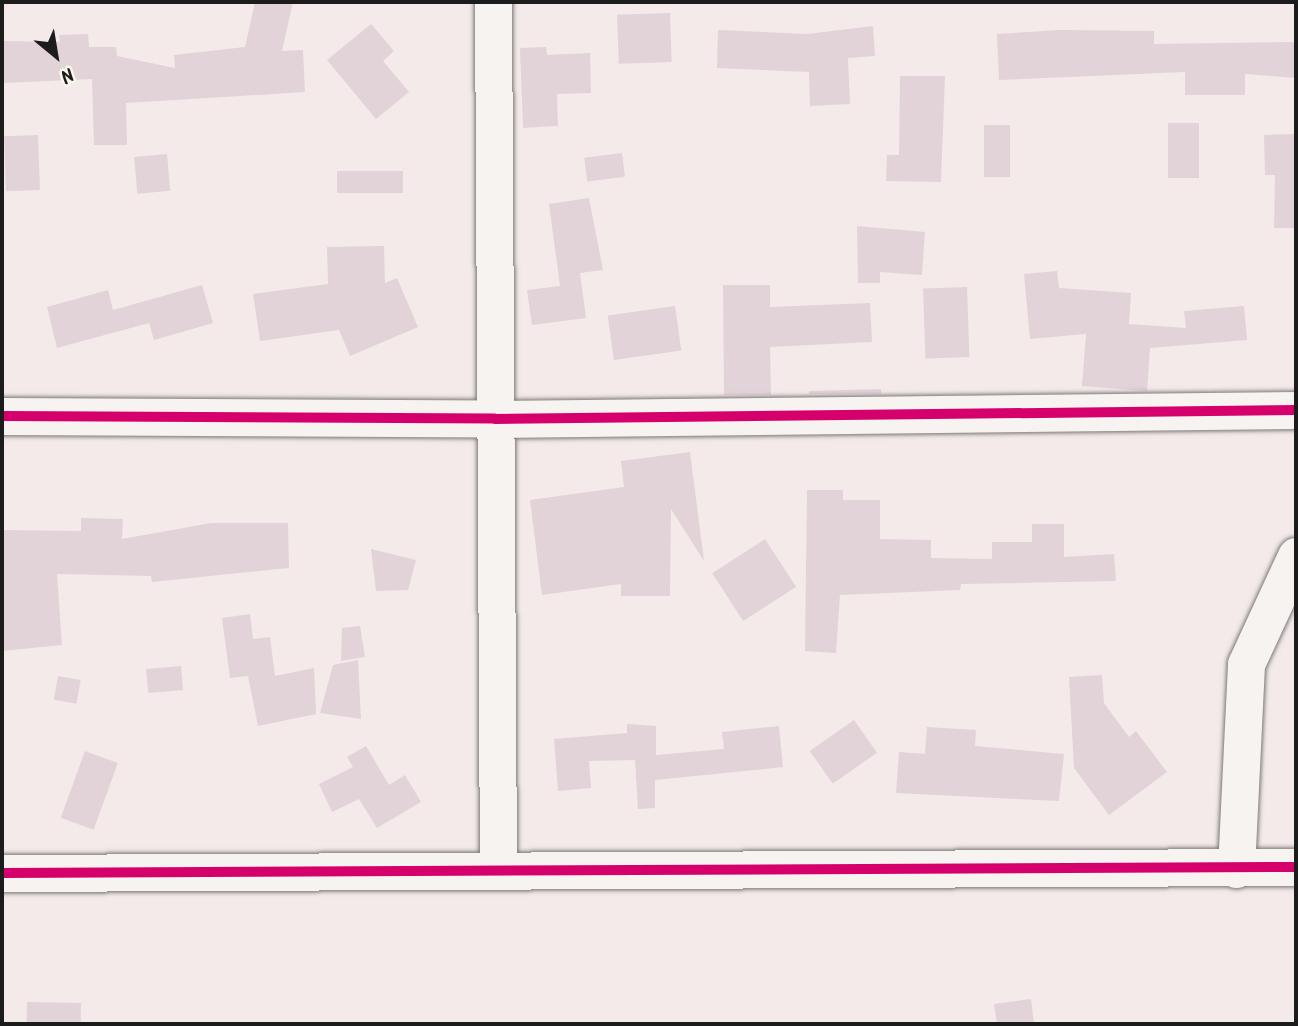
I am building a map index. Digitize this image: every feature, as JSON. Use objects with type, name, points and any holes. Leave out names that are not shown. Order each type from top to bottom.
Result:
[{"type":"street","points":[[493,2],[498,870]]},
{"type":"street","points":[[2,416],[495,419],[1296,410]]},
{"type":"street","points":[[1236,869],[1246,664],[1296,556]]},
{"type":"street","points":[[2,873],[1296,867]]},
{"type":"building","points":[[255,2],[293,2],[282,51],[303,50],[305,92],[126,103],[127,145],[94,145],[92,79],[2,83],[2,41],[60,42],[59,35],[88,34],[89,47],[116,47],[117,56],[175,68],[174,55],[245,47]]},
{"type":"building","points":[[670,13],[672,62],[619,64],[617,15]]},
{"type":"building","points":[[371,24],[394,51],[383,61],[409,92],[376,119],[327,60]]},
{"type":"building","points":[[873,26],[875,56],[848,58],[850,104],[810,106],[809,72],[717,68],[718,30],[807,34]]},
{"type":"building","points":[[1061,30],[1154,31],[1154,44],[1296,42],[1296,78],[1245,74],[1245,95],[1185,95],[1185,72],[999,80],[997,34]]},
{"type":"building","points":[[546,47],[547,55],[590,53],[591,93],[557,94],[558,126],[523,128],[520,48]]},
{"type":"building","points":[[900,76],[945,76],[941,182],[886,181],[887,155],[899,155]]},
{"type":"building","points":[[1168,123],[1199,123],[1199,178],[1168,178]]},
{"type":"building","points":[[984,125],[1010,125],[1010,177],[984,177]]},
{"type":"building","points":[[1296,134],[1296,228],[1274,228],[1275,175],[1265,175],[1264,135]]},
{"type":"building","points":[[38,135],[40,190],[6,191],[4,136]]},
{"type":"building","points":[[622,153],[625,177],[587,181],[584,158]]},
{"type":"building","points":[[167,154],[170,191],[137,194],[134,157]]},
{"type":"building","points":[[337,171],[403,171],[403,193],[337,193]]},
{"type":"building","points":[[589,198],[603,270],[580,273],[586,318],[532,325],[527,290],[560,286],[549,204]]},
{"type":"building","points":[[857,226],[925,232],[922,275],[880,272],[880,283],[858,283]]},
{"type":"building","points":[[384,246],[385,283],[397,278],[418,327],[350,356],[339,330],[260,341],[253,294],[328,284],[327,247]]},
{"type":"building","points":[[1057,271],[1059,288],[1131,293],[1129,324],[1186,328],[1184,311],[1244,306],[1247,340],[1150,348],[1147,391],[1082,386],[1086,334],[1030,339],[1024,274]]},
{"type":"building","points":[[202,285],[213,323],[154,340],[149,323],[57,348],[47,307],[108,290],[113,310]]},
{"type":"building","points":[[723,285],[770,285],[770,307],[870,303],[872,342],[770,347],[771,395],[724,395]]},
{"type":"building","points":[[967,287],[969,357],[925,358],[923,289]]},
{"type":"building","points":[[675,306],[681,351],[614,360],[608,315]]},
{"type":"building","points":[[881,389],[881,394],[809,394],[809,391]]},
{"type":"building","points":[[690,452],[704,561],[671,509],[670,596],[621,596],[621,584],[542,595],[530,500],[624,487],[621,461]]},
{"type":"building","points":[[807,490],[843,490],[843,500],[880,500],[880,539],[931,540],[931,558],[992,559],[992,542],[1032,542],[1032,524],[1064,524],[1064,557],[1114,554],[1116,581],[961,584],[960,590],[840,595],[836,653],[805,651]]},
{"type":"building","points":[[81,518],[123,519],[122,539],[211,523],[288,523],[289,568],[152,582],[151,576],[57,574],[62,645],[2,651],[2,530],[81,531]]},
{"type":"building","points":[[765,539],[796,587],[743,621],[712,573]]},
{"type":"building","points":[[371,549],[416,560],[408,590],[376,591]]},
{"type":"building","points":[[250,614],[253,639],[270,637],[275,676],[314,668],[316,714],[258,726],[248,676],[230,678],[222,618]]},
{"type":"building","points":[[360,626],[365,657],[341,661],[342,628]]},
{"type":"building","points":[[358,660],[361,719],[320,713],[333,665]]},
{"type":"building","points":[[181,666],[183,690],[148,693],[146,669]]},
{"type":"building","points":[[1102,675],[1104,703],[1129,737],[1136,731],[1167,772],[1109,815],[1074,768],[1069,677]]},
{"type":"building","points":[[58,676],[81,680],[76,704],[54,700]]},
{"type":"building","points":[[854,720],[877,753],[833,784],[810,751]]},
{"type":"building","points":[[627,724],[656,726],[656,755],[724,749],[722,732],[779,726],[783,767],[655,780],[655,808],[638,809],[635,760],[589,761],[591,788],[558,791],[554,739],[627,733]]},
{"type":"building","points":[[927,727],[976,730],[975,746],[1064,754],[1059,801],[896,793],[899,752],[925,754]]},
{"type":"building","points":[[366,746],[389,785],[405,775],[421,802],[377,828],[359,799],[332,812],[319,784],[353,767],[347,757]]},
{"type":"building","points":[[85,751],[118,763],[94,830],[61,818]]},
{"type":"building","points":[[1031,999],[1034,1024],[997,1024],[994,1004]]},
{"type":"building","points":[[27,1002],[81,1003],[81,1024],[27,1024]]},
{"type":"cycle path","points":[[2,416],[495,419],[1296,410]]},
{"type":"cycle path","points":[[2,873],[1296,867]]}]
